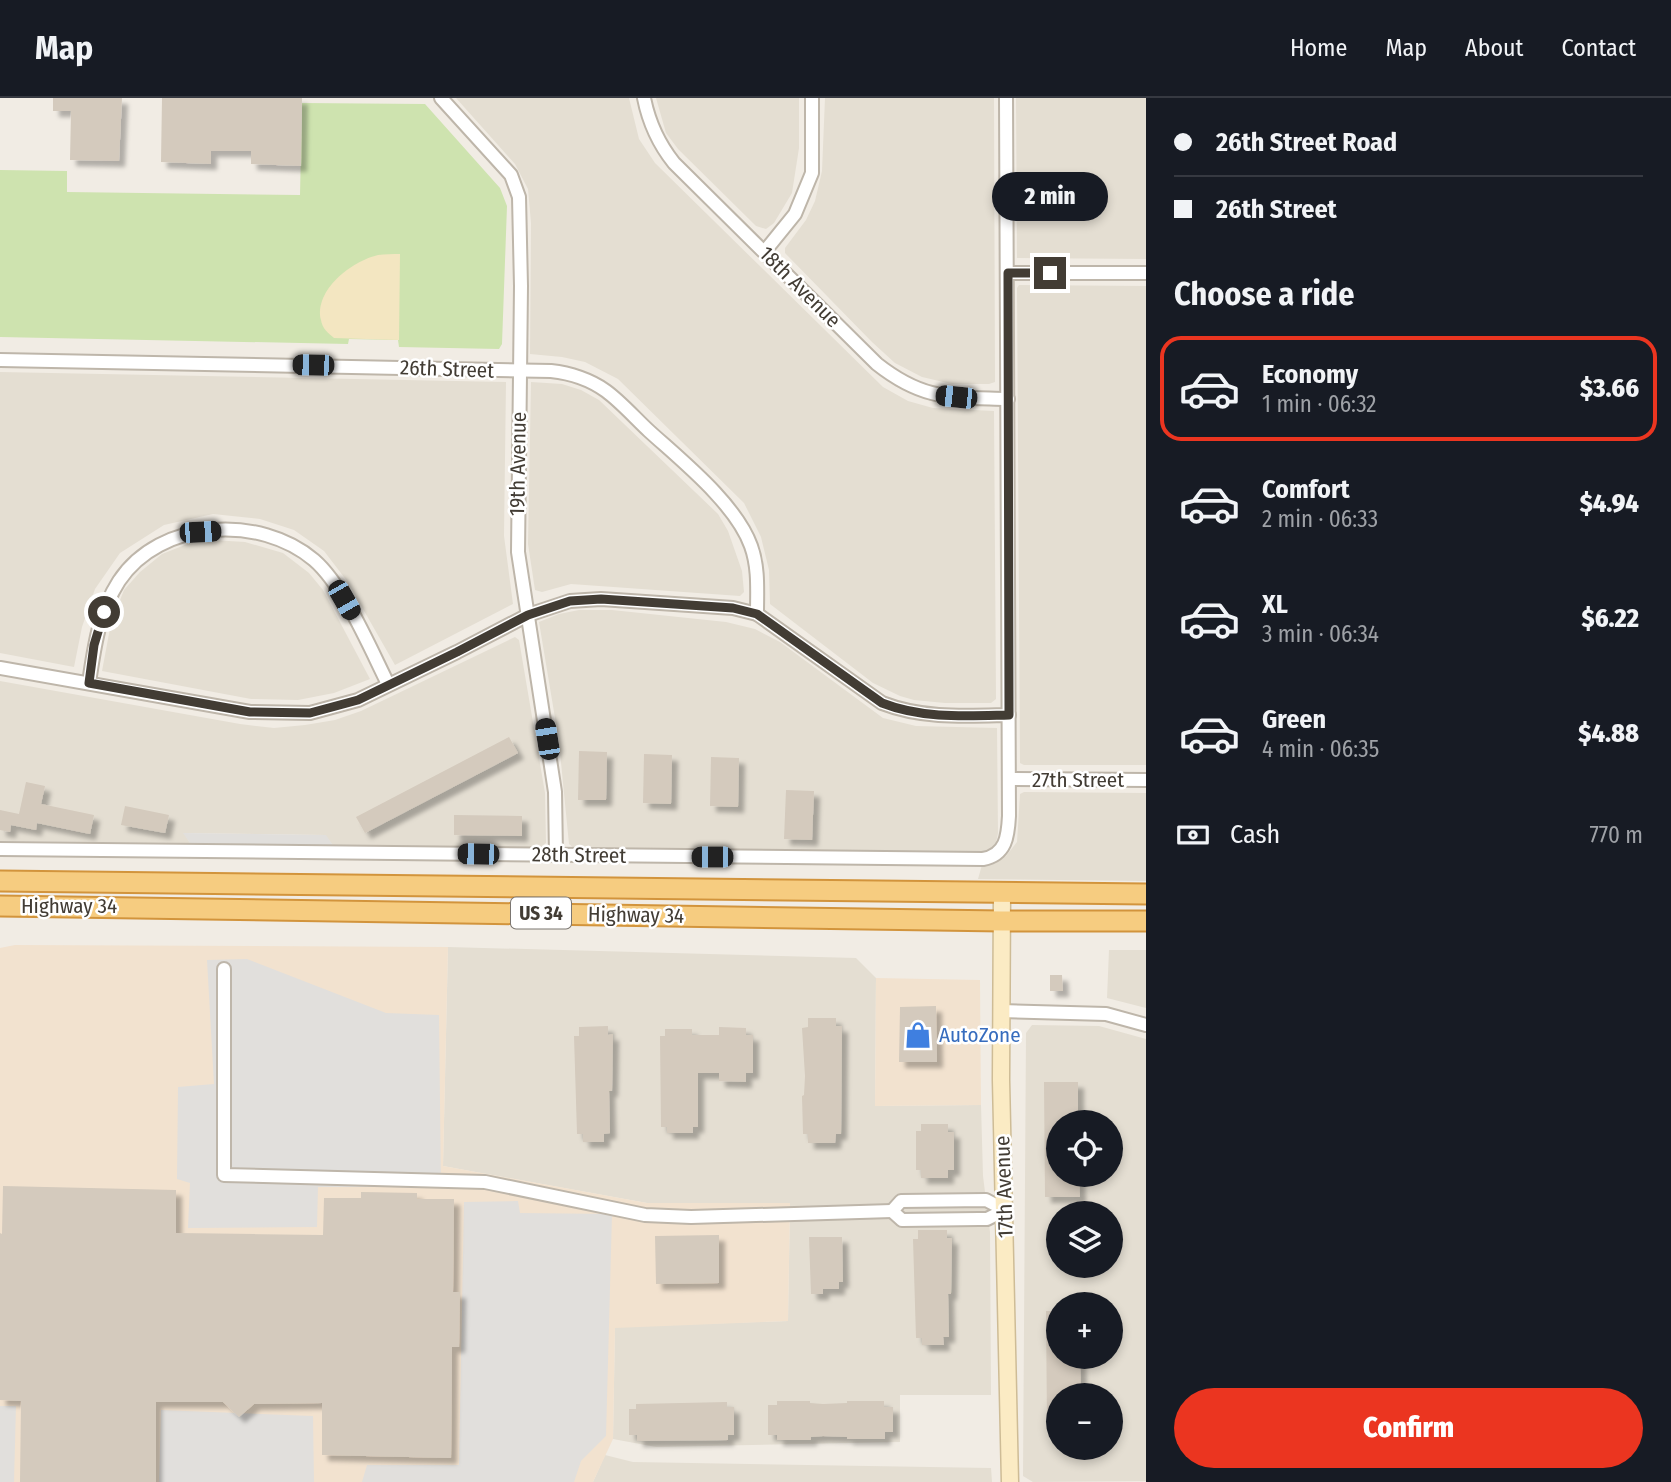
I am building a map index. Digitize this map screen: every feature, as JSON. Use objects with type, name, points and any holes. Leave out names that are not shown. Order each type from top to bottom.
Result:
[{"type":"highway","name":"Highway 34","points":[[0,881],[1146,894]]},
{"type":"highway","name":"Highway 34","points":[[0,906],[1146,921]]},
{"type":"highway","points":[[0,918],[138,906]]},
{"type":"main road","name":"17th Avenue","points":[[1002,892],[1001,1011],[1010,1482]]},
{"type":"street","name":"19th Avenue","points":[[441,98],[511,175],[518,190],[521,216],[518,552],[555,792],[556,855]]},
{"type":"street","name":"18th Avenue","points":[[644,98],[650,124],[664,151],[837,325],[897,379],[918,391],[934,395],[1008,399]]},
{"type":"street","points":[[765,251],[795,214],[812,173],[812,98]]},
{"type":"street","points":[[1006,98],[1009,779]]},
{"type":"street","points":[[1008,273],[1146,273]]},
{"type":"street","name":"26th Street","points":[[0,360],[339,365],[566,373],[605,390],[726,505],[738,520],[751,546],[758,579],[757,614]]},
{"type":"street","points":[[89,683],[98,626],[120,580],[145,555],[180,535],[233,530],[279,540],[317,562],[344,600],[388,684]]},
{"type":"street","points":[[0,668],[250,712],[287,714],[330,709],[358,700],[528,615],[558,604],[592,599],[733,608],[757,614],[882,703],[925,715],[1009,715]]},
{"type":"street","name":"28th Street","points":[[0,849],[989,858],[998,853],[1007,837],[1009,779]]},
{"type":"street","name":"27th Street","points":[[1009,779],[1146,780]]},
{"type":"street","points":[[224,969],[224,1175],[485,1182],[645,1215],[691,1217],[892,1211],[902,1220],[979,1219],[1005,1210]]},
{"type":"street","points":[[1001,1011],[1107,1014],[1146,1025]]},
{"type":"street","points":[[892,1211],[901,1201],[985,1200],[1005,1210]]},
{"type":"shaded area","points":[[456,98],[629,98],[639,139],[655,163],[883,387],[908,401],[933,408],[994,411],[996,699],[991,703],[914,700],[873,683],[770,604],[769,570],[761,537],[744,503],[618,379],[585,362],[530,354],[531,223],[528,189],[515,164]]},
{"type":"shaded area","points":[[656,98],[799,98],[799,148],[792,193],[774,223],[766,229],[756,226],[678,149],[666,133]]},
{"type":"shaded area","points":[[825,98],[994,98],[995,382],[952,384],[922,377],[895,363],[785,253],[785,248],[806,220],[815,201],[822,171]]},
{"type":"shaded area","points":[[1016,98],[1146,98],[1146,259],[1017,258]]},
{"type":"shaded area","points":[[1019,285],[1146,286],[1146,765],[1020,763]]},
{"type":"shaded area","points":[[0,372],[506,382],[504,536],[513,604],[395,665],[347,581],[324,551],[294,530],[260,519],[213,514],[164,525],[120,553],[95,589],[82,627],[74,667],[0,653]]},
{"type":"shaded area","points":[[531,382],[562,384],[599,400],[718,514],[728,531],[742,571],[744,592],[740,596],[571,584],[542,592],[535,590],[528,544]]},
{"type":"shaded area","points":[[212,540],[245,542],[283,553],[309,573],[323,590],[370,679],[334,693],[298,700],[251,699],[102,671],[111,623],[124,590],[162,554],[190,543]]},
{"type":"shaded area","points":[[579,610],[612,610],[726,622],[755,629],[780,642],[883,718],[916,726],[997,728],[996,843],[981,854],[574,848],[569,844],[559,742],[539,622]]},
{"type":"shaded area","points":[[515,637],[519,640],[545,793],[546,843],[539,848],[334,847],[325,835],[184,833],[190,843],[0,841],[0,681],[274,728],[335,720],[361,711]]},
{"type":"shaded area","points":[[1146,793],[1146,881],[978,879],[982,865],[1006,856],[1017,842],[1020,794]]},
{"type":"shaded area","points":[[183,833],[326,835],[334,847],[190,843]]},
{"type":"shaded area","points":[[15,945],[448,947],[443,1166],[647,1203],[790,1203],[788,1321],[615,1328],[613,1439],[593,1482],[0,1482],[0,948]]},
{"type":"shaded area","points":[[448,947],[856,958],[876,978],[875,1106],[981,1105],[983,1176],[990,1232],[991,1395],[900,1395],[900,1442],[656,1447],[613,1439],[615,1327],[788,1321],[790,1203],[647,1203],[443,1166]]},
{"type":"shaded area","points":[[1109,950],[1146,950],[1146,1008],[1107,998]]},
{"type":"shaded area","points":[[247,959],[386,1013],[439,1015],[441,1187],[318,1187],[317,1227],[188,1228],[190,1183],[177,1179],[178,1087],[214,1084],[207,960]]},
{"type":"shaded area","points":[[876,978],[980,980],[981,1105],[875,1106]]},
{"type":"shaded area","points":[[1032,1025],[1099,1026],[1146,1039],[1146,1481],[1033,1482],[1023,1476],[1026,1033]]},
{"type":"shaded area","points":[[518,1201],[520,1213],[612,1214],[606,1436],[581,1461],[574,1482],[362,1482],[367,1465],[459,1465],[464,1202]]},
{"type":"shaded area","points":[[0,1406],[16,1406],[14,1482],[0,1482]]},
{"type":"shaded area","points":[[161,1410],[313,1416],[314,1482],[159,1482]]},
{"type":"shaded area","points":[[605,1455],[633,1462],[991,1468],[992,1482],[593,1482]]},
{"type":"green space","points":[[302,103],[425,104],[500,188],[507,206],[502,344],[499,349],[399,347],[398,340],[349,339],[348,344],[0,337],[0,170],[67,171],[67,192],[300,195]]},
{"type":"sand","points":[[400,254],[399,340],[334,338],[324,328],[321,320],[320,309],[329,288],[337,278],[357,263],[378,255]]},
{"type":"building","points":[[53,98],[122,98],[119,161],[70,160],[71,111],[53,111]]},
{"type":"building","points":[[162,98],[302,98],[301,166],[251,164],[251,151],[211,151],[211,164],[161,162]]},
{"type":"building","points":[[509,737],[518,753],[365,833],[356,817]]},
{"type":"building","points":[[579,751],[607,752],[606,800],[578,800]]},
{"type":"building","points":[[644,754],[672,755],[671,804],[643,803]]},
{"type":"building","points":[[711,757],[739,758],[738,807],[710,806]]},
{"type":"building","points":[[26,782],[45,786],[41,804],[94,815],[90,834],[37,823],[36,830],[11,825],[10,832],[0,830],[0,810],[19,814]]},
{"type":"building","points":[[786,790],[814,791],[812,840],[784,839]]},
{"type":"building","points":[[125,806],[169,815],[165,833],[121,825]]},
{"type":"building","points":[[454,815],[522,816],[522,836],[454,835]]},
{"type":"building","points":[[1050,975],[1062,975],[1063,991],[1050,991]]},
{"type":"building","name":"AutoZone","points":[[936,1006],[937,1062],[899,1062],[900,1007]]},
{"type":"building","points":[[808,1018],[836,1018],[836,1026],[842,1026],[841,1134],[836,1134],[835,1143],[808,1143],[808,1134],[803,1134],[802,1096],[805,1076],[802,1028],[808,1027]]},
{"type":"building","points":[[608,1026],[608,1035],[613,1034],[612,1091],[609,1091],[610,1133],[604,1134],[604,1142],[583,1142],[583,1134],[577,1134],[574,1036],[579,1036],[579,1027]]},
{"type":"building","points":[[719,1027],[746,1028],[746,1035],[753,1035],[753,1073],[746,1073],[746,1082],[719,1081],[719,1073],[698,1073],[698,1127],[693,1127],[693,1133],[667,1133],[667,1127],[661,1127],[660,1036],[665,1036],[665,1029],[692,1029],[692,1035],[719,1035]]},
{"type":"building","points":[[1044,1082],[1078,1082],[1078,1110],[1046,1110],[1046,1187],[1080,1187],[1080,1197],[1045,1197]]},
{"type":"building","points":[[921,1124],[948,1124],[948,1132],[954,1132],[954,1170],[948,1170],[948,1178],[921,1178],[921,1170],[916,1170],[916,1131],[921,1131]]},
{"type":"building","points":[[3,1186],[176,1190],[176,1233],[323,1235],[324,1198],[361,1198],[361,1192],[417,1193],[417,1199],[454,1199],[453,1292],[460,1292],[459,1347],[452,1347],[451,1458],[322,1455],[322,1403],[254,1404],[239,1417],[223,1402],[156,1402],[156,1482],[20,1482],[21,1401],[0,1400],[0,1233],[2,1234]]},
{"type":"building","points":[[918,1230],[947,1230],[947,1238],[952,1238],[951,1294],[948,1294],[949,1337],[943,1337],[944,1345],[922,1345],[922,1338],[916,1338],[913,1239],[918,1239]]},
{"type":"building","points":[[719,1235],[719,1283],[656,1284],[655,1236]]},
{"type":"building","points":[[809,1237],[842,1237],[843,1282],[839,1282],[839,1289],[823,1289],[823,1294],[811,1294]]},
{"type":"building","points":[[1047,1369],[1080,1369],[1081,1383],[1047,1383]]},
{"type":"building","points":[[777,1401],[810,1401],[823,1404],[884,1401],[884,1407],[893,1407],[893,1432],[885,1432],[885,1439],[823,1436],[811,1437],[811,1440],[777,1440],[777,1435],[768,1435],[768,1405],[777,1405]]},
{"type":"building","points":[[727,1402],[727,1407],[734,1407],[734,1435],[728,1435],[728,1440],[637,1441],[637,1435],[629,1435],[629,1409],[636,1409],[636,1404]]},
{"type":"place","name":"AutoZone","points":[[918,1035]]},
{"type":"route","points":[[104,612],[98,626],[89,683],[267,714],[310,713],[358,700],[528,615],[570,601],[601,599],[733,608],[757,614],[882,703],[925,715],[1009,715],[1008,273],[1050,273]]}]
